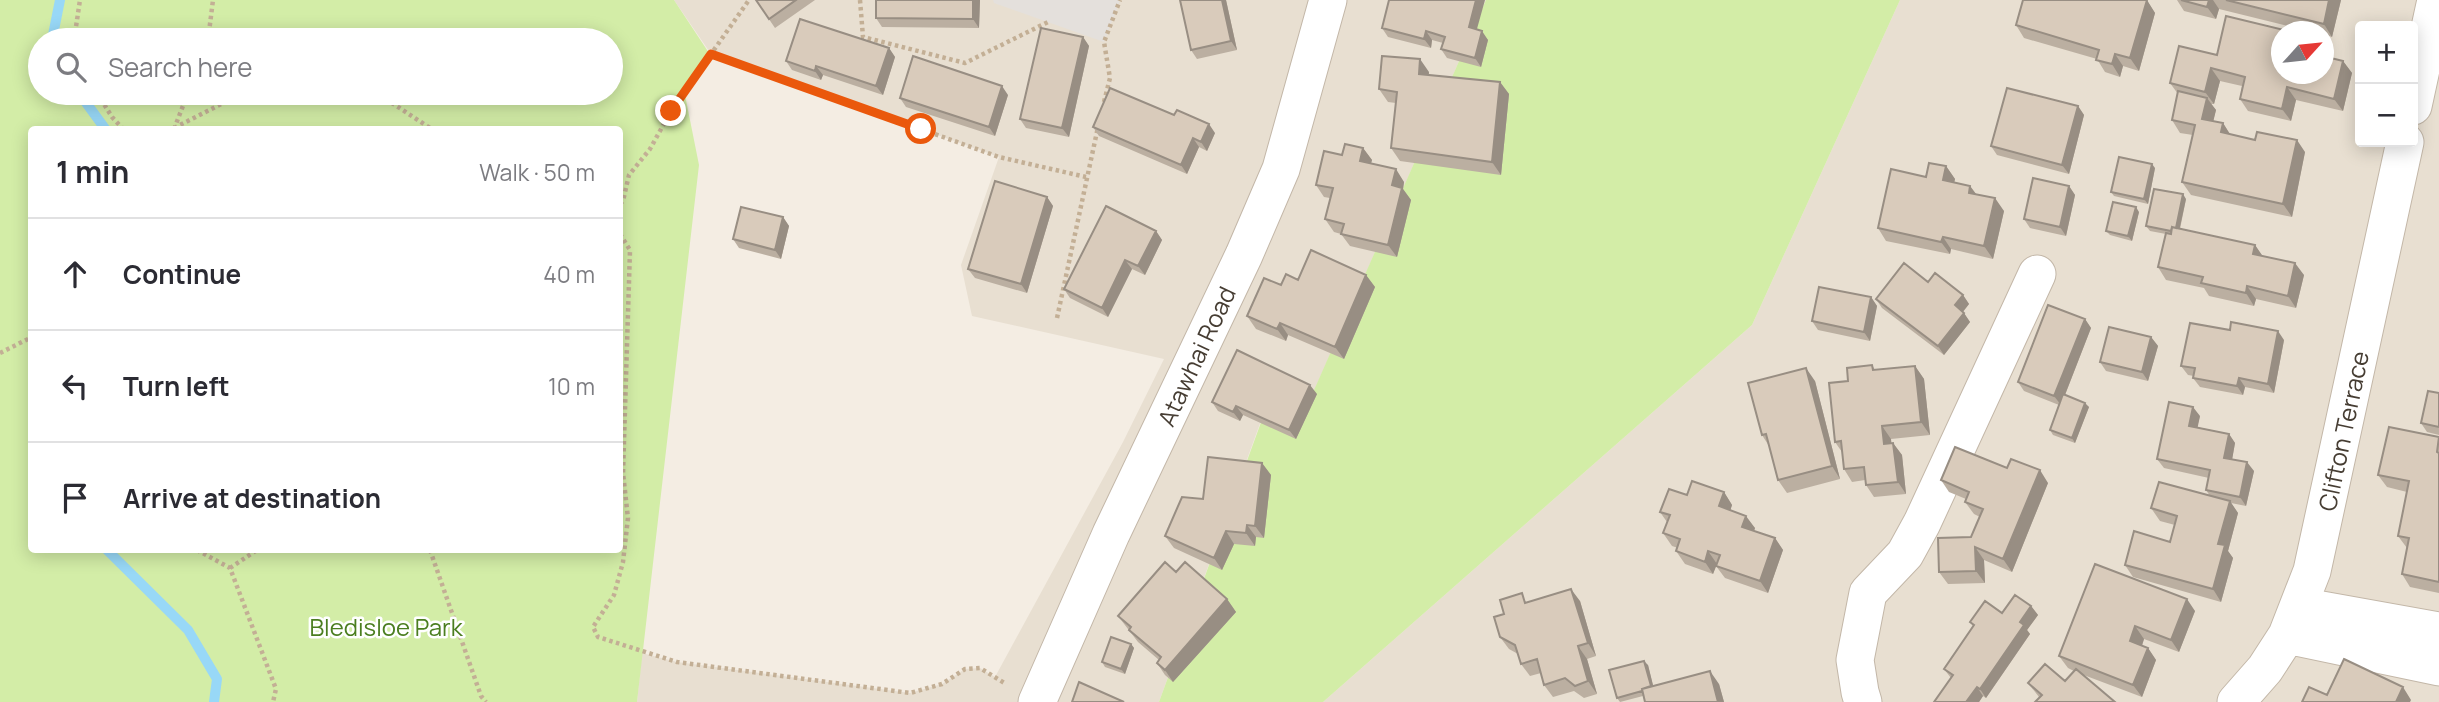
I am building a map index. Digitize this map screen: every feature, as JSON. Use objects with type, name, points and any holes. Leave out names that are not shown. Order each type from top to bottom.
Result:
[{"type":"street","name":"Atawhai Road","points":[[1037,702],[1111,534],[1238,268],[1280,169],[1328,0]]},
{"type":"street","points":[[2418,84],[2436,0]]},
{"type":"street","name":"Clifton Terrace","points":[[2236,702],[2265,669],[2293,621],[2312,571],[2404,147]]},
{"type":"street","points":[[1863,702],[1855,660],[1868,593],[1905,554],[1922,523],[2037,274]]},
{"type":"street","points":[[2293,621],[2439,631]]},
{"type":"street","points":[[2293,621],[2439,667]]},
{"type":"path","points":[[76,28],[80,0]]},
{"type":"path","points":[[210,28],[213,0]]},
{"type":"path","points":[[623,201],[629,175],[650,149],[671,111],[749,0]]},
{"type":"path","points":[[860,0],[863,37],[965,63],[1048,22]]},
{"type":"path","points":[[1057,318],[1110,78],[1104,43],[1119,0]]},
{"type":"path","points":[[711,54],[999,157],[1086,177]]},
{"type":"path","points":[[104,105],[120,126]]},
{"type":"path","points":[[175,126],[183,105]]},
{"type":"path","points":[[180,126],[220,105]]},
{"type":"path","points":[[395,105],[427,126]]},
{"type":"path","points":[[623,239],[630,250],[623,445]]},
{"type":"path","points":[[0,353],[28,339]]},
{"type":"path","points":[[623,480],[628,518],[623,562],[614,595],[593,627],[598,636],[677,662],[910,693],[942,684],[965,669],[980,668],[995,677]]},
{"type":"path","points":[[202,553],[230,568],[276,689],[273,702]]},
{"type":"path","points":[[230,568],[252,553]]},
{"type":"path","points":[[431,553],[481,696],[486,702]]},
{"type":"shaded area","points":[[674,0],[1486,0],[1307,407],[1270,396],[1159,702],[637,702],[642,653],[677,662],[910,693],[942,684],[965,669],[980,668],[995,677],[1123,442],[1164,359],[972,316],[961,265],[999,157],[711,54]]},
{"type":"shaded area","points":[[993,0],[1120,0],[1104,42],[994,3]]},
{"type":"shaded area","points":[[1900,0],[2439,0],[2439,702],[1323,702],[1752,325]]},
{"type":"green space","name":"Bledisloe Park","points":[[0,0],[674,0],[711,56],[685,95],[699,165],[637,702],[0,702]]},
{"type":"green space","points":[[1486,0],[1900,0],[1752,325],[1323,702],[1159,702],[1271,395],[1307,406]]},
{"type":"building","points":[[756,0],[796,0],[769,19]]},
{"type":"building","points":[[876,0],[973,0],[973,19],[876,18]]},
{"type":"building","points":[[1180,0],[1222,0],[1231,41],[1191,50]]},
{"type":"building","points":[[1389,0],[1476,0],[1469,27],[1482,31],[1475,58],[1441,49],[1445,37],[1426,31],[1424,39],[1382,28]]},
{"type":"building","points":[[2023,0],[2147,0],[2130,58],[2115,54],[2112,64],[2096,60],[2099,50],[2016,25]]},
{"type":"building","points":[[2181,0],[2209,0],[2207,7]]},
{"type":"building","points":[[2226,0],[2329,0],[2325,21],[2312,21]]},
{"type":"building","points":[[2226,16],[2271,27],[2271,84],[2334,84],[2334,59],[2343,61],[2334,99],[2287,87],[2282,109],[2240,99],[2245,77],[2211,68],[2205,92],[2170,83],[2179,46],[2217,55]]},
{"type":"building","points":[[800,19],[889,48],[876,86],[816,66],[815,71],[786,61]]},
{"type":"building","points":[[1041,28],[1083,37],[1062,128],[1020,119]]},
{"type":"building","points":[[913,56],[1002,86],[989,127],[900,98]]},
{"type":"building","points":[[1382,56],[1420,59],[1419,74],[1500,82],[1492,162],[1391,148],[1397,92],[1379,89]]},
{"type":"building","points":[[1110,88],[1174,115],[1177,110],[1209,124],[1201,142],[1193,138],[1181,165],[1093,127]]},
{"type":"building","points":[[2007,88],[2078,106],[2062,165],[1991,146]]},
{"type":"building","points":[[2178,91],[2207,98],[2202,119],[2223,123],[2221,132],[2255,140],[2257,132],[2297,140],[2283,204],[2182,182],[2195,125],[2172,120]]},
{"type":"building","points":[[1345,144],[1363,148],[1360,161],[1396,169],[1392,185],[1402,188],[1388,245],[1341,234],[1344,224],[1325,219],[1333,188],[1316,185],[1324,151],[1342,155]]},
{"type":"building","points":[[2119,157],[2152,164],[2144,199],[2111,192]]},
{"type":"building","points":[[1929,163],[1946,166],[1943,180],[1970,186],[1969,193],[1995,198],[1984,246],[1943,237],[1941,242],[1878,228],[1891,169],[1926,177]]},
{"type":"building","points":[[2033,178],[2069,186],[2060,227],[2024,219]]},
{"type":"building","points":[[995,181],[1047,197],[1021,284],[968,269]]},
{"type":"building","points":[[2154,189],[2183,194],[2176,228],[2172,227],[2171,231],[2146,226]]},
{"type":"building","points":[[2113,202],[2136,207],[2128,236],[2106,231]]},
{"type":"building","points":[[1106,206],[1156,231],[1138,266],[1125,260],[1102,308],[1064,289]]},
{"type":"building","points":[[741,207],[783,217],[775,250],[733,239]]},
{"type":"building","points":[[2172,227],[2255,245],[2253,254],[2295,263],[2288,296],[2247,286],[2246,293],[2201,283],[2203,277],[2158,267],[2166,233],[2171,234]]},
{"type":"building","points":[[1311,250],[1366,275],[1335,347],[1280,323],[1277,329],[1247,316],[1264,278],[1281,285],[1286,274],[1298,280]]},
{"type":"building","points":[[1904,263],[1928,282],[1935,273],[1963,295],[1955,305],[1964,313],[1938,346],[1876,299]]},
{"type":"building","points":[[1819,287],[1871,297],[1864,332],[1812,321]]},
{"type":"building","points":[[2048,305],[2085,319],[2054,396],[2018,382]]},
{"type":"building","points":[[2231,322],[2278,331],[2268,384],[2239,378],[2237,386],[2193,378],[2195,368],[2181,366],[2190,323],[2230,330]]},
{"type":"building","points":[[2109,327],[2151,337],[2142,372],[2100,362]]},
{"type":"building","points":[[1237,350],[1310,385],[1289,430],[1236,406],[1233,412],[1212,402]]},
{"type":"building","points":[[1872,365],[1873,370],[1915,366],[1921,422],[1882,426],[1884,444],[1893,443],[1898,482],[1866,485],[1864,467],[1844,469],[1841,441],[1835,442],[1829,383],[1848,381],[1847,368]]},
{"type":"building","points":[[1806,368],[1832,466],[1778,480],[1766,434],[1762,435],[1748,383]]},
{"type":"building","points":[[2428,391],[2439,393],[2439,427],[2421,423]]},
{"type":"building","points":[[2063,394],[2085,403],[2072,438],[2050,430]]},
{"type":"building","points":[[2169,402],[2193,407],[2189,426],[2229,434],[2224,458],[2247,462],[2240,497],[2206,490],[2210,470],[2157,459]]},
{"type":"building","points":[[2389,427],[2439,437],[2439,582],[2402,574],[2409,538],[2398,536],[2409,481],[2378,475]]},
{"type":"building","points":[[1955,447],[2007,468],[2011,459],[2040,470],[2003,559],[1975,547],[1976,571],[1939,572],[1938,538],[1971,537],[1983,509],[1965,502],[1969,492],[1941,480]]},
{"type":"building","points":[[1208,457],[1262,463],[1255,526],[1247,525],[1246,533],[1226,531],[1214,558],[1165,536],[1182,497],[1203,499]]},
{"type":"building","points":[[1692,481],[1724,492],[1719,506],[1746,516],[1742,527],[1775,538],[1760,581],[1716,566],[1720,555],[1708,551],[1705,562],[1676,551],[1680,539],[1663,533],[1670,515],[1660,512],[1669,489],[1687,495]]},
{"type":"building","points":[[2159,482],[2230,501],[2218,544],[2225,545],[2213,589],[2125,565],[2134,531],[2170,542],[2177,516],[2151,508]]},
{"type":"building","points":[[1165,562],[1176,572],[1185,562],[1227,599],[1165,670],[1157,663],[1161,657],[1129,630],[1131,627],[1118,616]]},
{"type":"building","points":[[2095,564],[2187,599],[2171,640],[2135,626],[2130,641],[2148,648],[2133,685],[2059,656]]},
{"type":"building","points":[[1571,589],[1588,643],[1578,646],[1588,681],[1575,686],[1565,678],[1544,685],[1537,659],[1521,664],[1515,645],[1500,637],[1494,617],[1504,614],[1500,600],[1522,593],[1525,603]]},
{"type":"building","points":[[2015,595],[2031,606],[2020,622],[2024,625],[1980,689],[1977,687],[1966,702],[1934,702],[1953,675],[1944,669],[1974,625],[1970,622],[1985,601],[2002,613]]},
{"type":"building","points":[[1111,637],[1131,644],[1121,669],[1102,662]]},
{"type":"building","points":[[2344,659],[2403,687],[2396,702],[2302,702],[2309,687],[2327,695]]},
{"type":"building","points":[[1644,661],[1651,686],[1617,698],[1609,670]]},
{"type":"building","points":[[2045,664],[2065,681],[2076,669],[2115,702],[2035,702],[2042,695],[2028,683]]},
{"type":"building","points":[[1710,671],[1718,702],[1645,702],[1642,689]]},
{"type":"building","points":[[1079,682],[1124,702],[1072,702]]},
{"type":"waterway","points":[[54,28],[60,0]]},
{"type":"waterway","points":[[88,105],[103,126]]},
{"type":"waterway","points":[[110,553],[188,630],[217,679],[214,702]]},
{"type":"route","points":[[671,111],[711,54],[921,129]]}]
